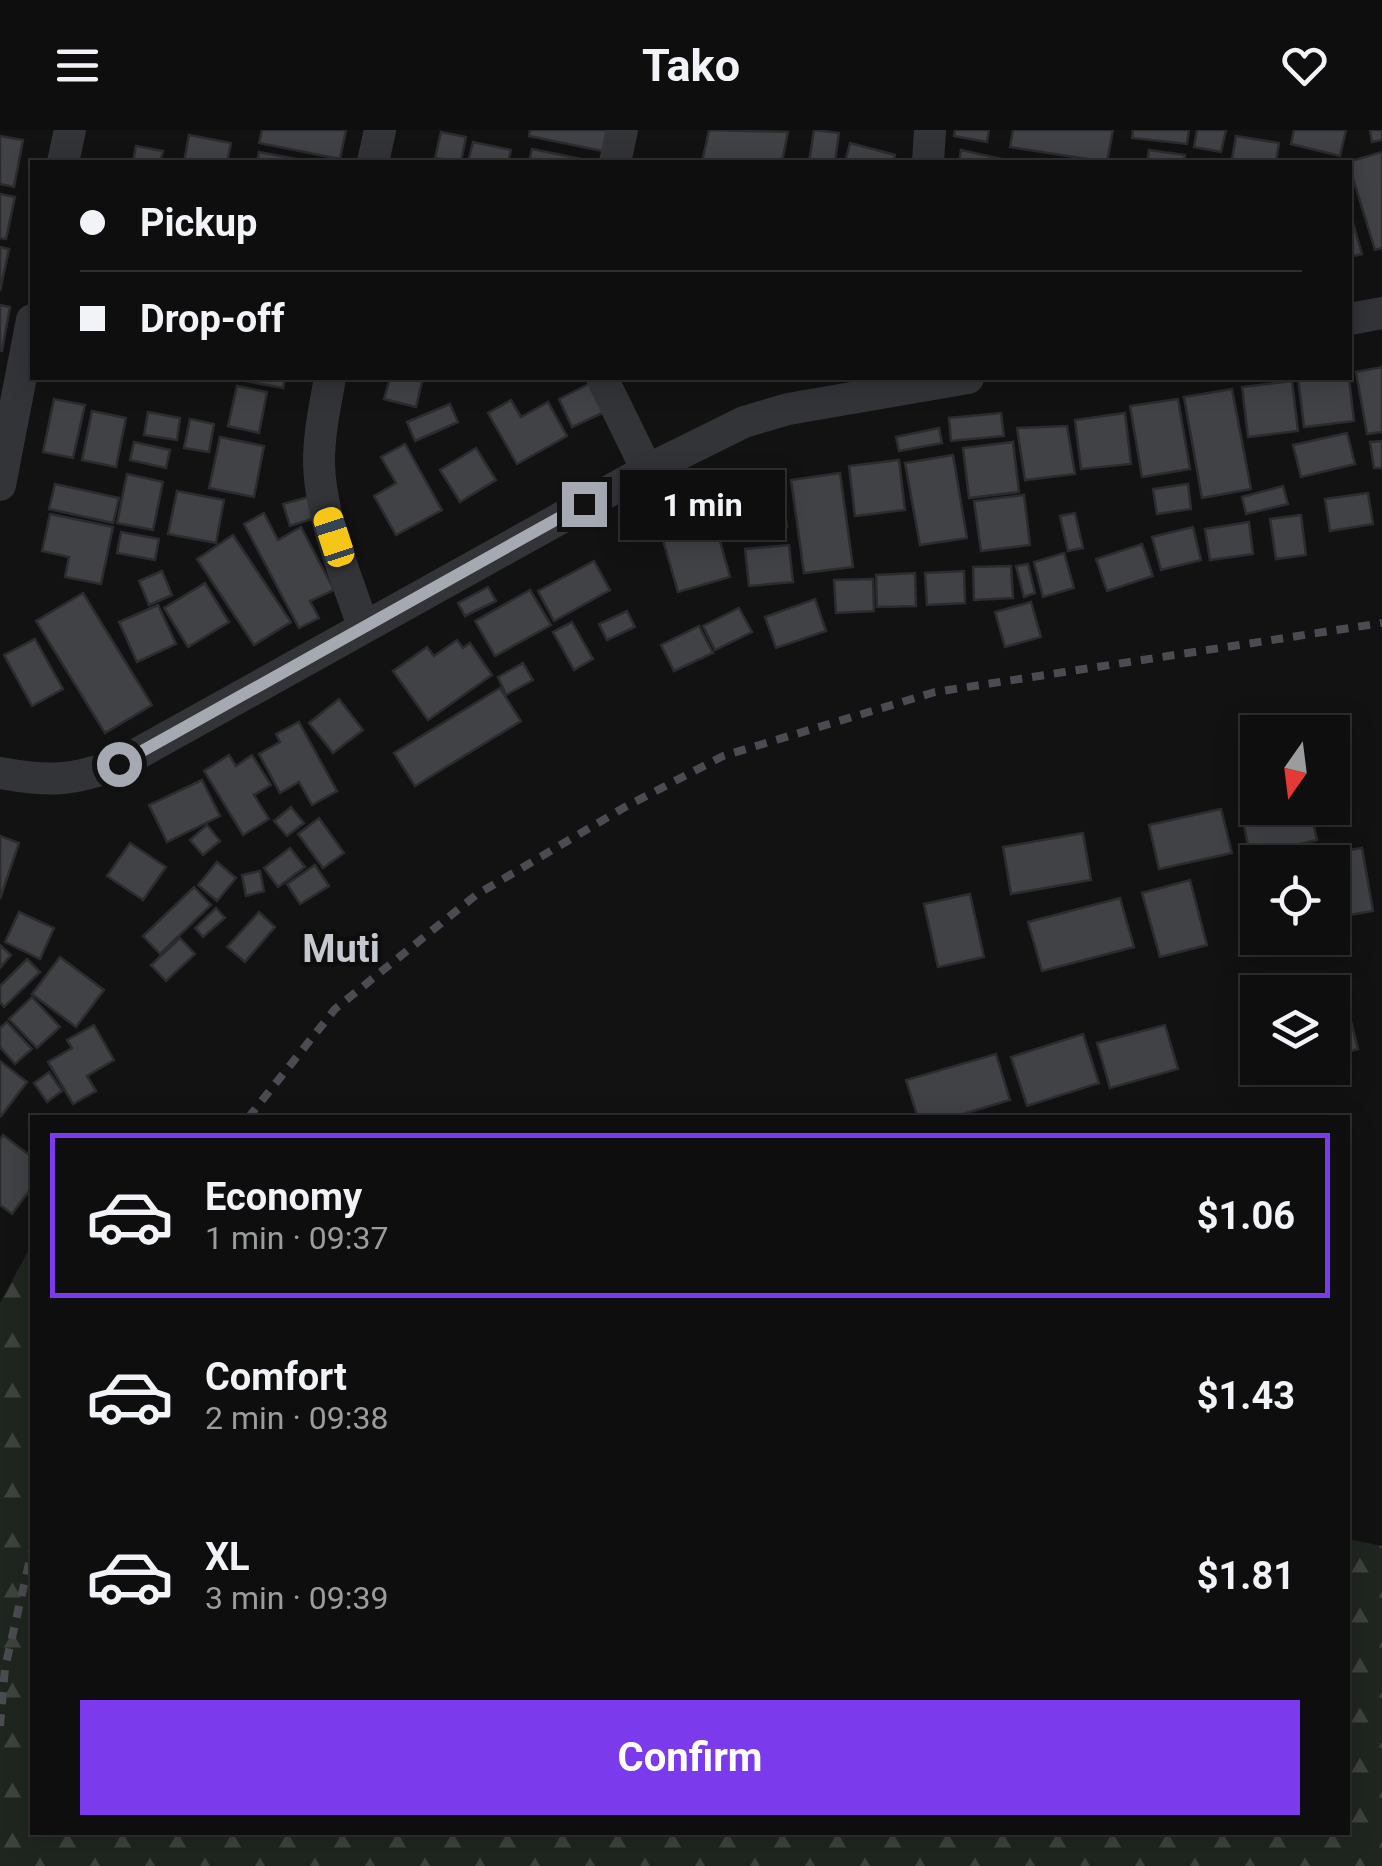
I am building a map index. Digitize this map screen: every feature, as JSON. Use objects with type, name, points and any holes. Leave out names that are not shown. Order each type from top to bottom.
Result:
[{"type":"street","points":[[64,160],[70,130]]},
{"type":"street","points":[[373,160],[380,130]]},
{"type":"street","points":[[614,160],[622,130]]},
{"type":"street","points":[[928,160],[930,130]]},
{"type":"street","points":[[1352,319],[1382,313]]},
{"type":"street","points":[[0,485],[30,330]]},
{"type":"street","points":[[330,380],[321,423],[319,464],[324,508],[363,627]]},
{"type":"street","points":[[603,380],[646,470]]},
{"type":"street","points":[[0,773],[41,780],[80,778],[119,764],[646,470],[744,422],[788,409],[947,380]]},
{"type":"green space","points":[[30,1248],[30,1835],[1350,1835],[1350,1539],[1382,1546],[1382,1866],[0,1866],[0,1303]]},
{"type":"building","points":[[262,130],[346,130],[340,159],[259,143]]},
{"type":"building","points":[[530,130],[611,130],[607,152],[529,136]]},
{"type":"building","points":[[709,130],[788,132],[782,160],[702,160]]},
{"type":"building","points":[[814,130],[839,133],[835,160],[809,160]]},
{"type":"building","points":[[955,130],[989,130],[987,142],[954,136]]},
{"type":"building","points":[[1013,130],[1113,130],[1107,160],[1010,147]]},
{"type":"building","points":[[1133,130],[1189,130],[1187,144],[1132,138]]},
{"type":"building","points":[[1197,130],[1226,130],[1221,152],[1194,147]]},
{"type":"building","points":[[1294,130],[1346,130],[1340,156],[1291,144]]},
{"type":"building","points":[[1370,130],[1382,130],[1382,140],[1372,142]]},
{"type":"building","points":[[441,132],[466,137],[461,160],[435,158]]},
{"type":"building","points":[[189,135],[231,143],[227,160],[184,160]]},
{"type":"building","points":[[0,136],[23,140],[14,187],[0,184]]},
{"type":"building","points":[[1236,136],[1279,143],[1276,160],[1232,159]]},
{"type":"building","points":[[473,142],[511,150],[508,160],[468,160]]},
{"type":"building","points":[[850,143],[895,155],[894,160],[846,160]]},
{"type":"building","points":[[136,146],[163,151],[161,160],[133,160]]},
{"type":"building","points":[[532,149],[586,160],[529,160]]},
{"type":"building","points":[[961,150],[1006,160],[959,160]]},
{"type":"building","points":[[1149,150],[1185,155],[1184,160],[1147,160]]},
{"type":"building","points":[[259,152],[301,160],[257,160]]},
{"type":"building","points":[[1382,152],[1382,248],[1375,250],[1352,175],[1352,161]]},
{"type":"building","points":[[0,194],[15,197],[6,239],[0,238]]},
{"type":"building","points":[[1352,219],[1362,254],[1352,256]]},
{"type":"building","points":[[0,247],[9,249],[0,291]]},
{"type":"building","points":[[0,305],[10,307],[2,351],[0,350]]},
{"type":"building","points":[[1382,367],[1382,432],[1367,434],[1356,372]]},
{"type":"building","points":[[240,380],[285,380],[283,388]]},
{"type":"building","points":[[389,380],[423,380],[416,407],[384,399]]},
{"type":"building","points":[[1298,380],[1349,380],[1354,421],[1304,427]]},
{"type":"building","points":[[1292,381],[1298,431],[1248,437],[1242,387]]},
{"type":"building","points":[[593,382],[607,411],[572,427],[559,399]]},
{"type":"building","points":[[237,386],[267,392],[259,433],[228,426]]},
{"type":"building","points":[[1232,389],[1251,489],[1202,498],[1184,397]]},
{"type":"building","points":[[54,399],[85,405],[73,458],[43,452]]},
{"type":"building","points":[[1178,399],[1190,469],[1142,477],[1130,406]]},
{"type":"building","points":[[511,400],[521,417],[548,402],[567,436],[517,464],[488,413]]},
{"type":"building","points":[[450,404],[458,422],[415,441],[407,422]]},
{"type":"building","points":[[92,411],[126,418],[116,467],[82,460]]},
{"type":"building","points":[[148,412],[180,418],[177,440],[144,435]]},
{"type":"building","points":[[1001,413],[1004,436],[951,441],[949,418]]},
{"type":"building","points":[[1125,413],[1131,464],[1081,469],[1075,420]]},
{"type":"building","points":[[190,419],[214,424],[209,452],[184,448]]},
{"type":"building","points":[[1067,426],[1075,474],[1025,480],[1017,428]]},
{"type":"building","points":[[939,428],[942,443],[899,451],[896,437]]},
{"type":"building","points":[[1347,433],[1355,464],[1301,477],[1293,445]]},
{"type":"building","points":[[220,437],[264,446],[254,497],[209,488]]},
{"type":"building","points":[[1382,441],[1382,468],[1374,468],[1370,442]]},
{"type":"building","points":[[134,442],[170,450],[166,468],[130,460]]},
{"type":"building","points":[[1013,442],[1019,492],[969,498],[963,448]]},
{"type":"building","points":[[405,444],[442,510],[396,535],[374,496],[396,483],[381,457]]},
{"type":"building","points":[[476,448],[496,480],[460,502],[440,470]]},
{"type":"building","points":[[953,455],[967,538],[920,545],[905,463]]},
{"type":"building","points":[[899,460],[905,510],[855,516],[849,466]]},
{"type":"building","points":[[840,473],[853,567],[804,573],[791,480]]},
{"type":"building","points":[[127,474],[163,482],[153,530],[117,523]]},
{"type":"building","points":[[780,477],[787,527],[737,533],[730,482]]},
{"type":"building","points":[[55,484],[119,498],[113,523],[49,509]]},
{"type":"building","points":[[1188,484],[1191,509],[1157,514],[1153,489]]},
{"type":"building","points":[[1283,486],[1288,504],[1246,514],[1242,497]]},
{"type":"building","points":[[705,487],[730,577],[678,592],[652,502]]},
{"type":"building","points":[[177,491],[224,500],[216,543],[168,534]]},
{"type":"building","points":[[1368,493],[1373,524],[1330,531],[1325,499]]},
{"type":"building","points":[[1024,495],[1030,545],[981,551],[974,501]]},
{"type":"building","points":[[308,497],[315,518],[290,526],[283,504]]},
{"type":"building","points":[[264,513],[278,540],[301,527],[334,590],[310,601],[319,618],[299,628],[244,524]]},
{"type":"building","points":[[1075,513],[1083,548],[1068,551],[1060,516]]},
{"type":"building","points":[[50,514],[113,527],[101,584],[65,577],[69,557],[42,551]]},
{"type":"building","points":[[1301,515],[1306,555],[1276,559],[1270,519]]},
{"type":"building","points":[[1249,522],[1253,554],[1210,560],[1205,529]]},
{"type":"building","points":[[1193,527],[1201,560],[1161,570],[1152,537]]},
{"type":"building","points":[[121,532],[159,539],[155,560],[117,553]]},
{"type":"building","points":[[233,535],[291,622],[254,645],[197,559]]},
{"type":"building","points":[[1142,544],[1153,576],[1107,591],[1096,559]]},
{"type":"building","points":[[789,545],[793,582],[749,586],[745,549]]},
{"type":"building","points":[[1064,553],[1074,588],[1043,597],[1034,562]]},
{"type":"building","points":[[594,561],[610,590],[554,621],[538,591]]},
{"type":"building","points":[[1028,564],[1035,593],[1024,597],[1016,566]]},
{"type":"building","points":[[1011,566],[1013,598],[974,600],[973,567]]},
{"type":"building","points":[[162,571],[172,595],[149,605],[139,581]]},
{"type":"building","points":[[964,571],[965,603],[927,605],[925,573]]},
{"type":"building","points":[[915,573],[916,606],[877,607],[876,575]]},
{"type":"building","points":[[873,579],[874,611],[836,613],[834,580]]},
{"type":"building","points":[[205,583],[229,622],[188,647],[164,608]]},
{"type":"building","points":[[488,587],[496,601],[465,616],[458,603]]},
{"type":"building","points":[[530,590],[551,625],[495,656],[475,621]]},
{"type":"building","points":[[83,593],[152,705],[105,733],[36,621]]},
{"type":"building","points":[[815,599],[826,631],[776,648],[765,617]]},
{"type":"building","points":[[1031,602],[1041,637],[1005,647],[995,612]]},
{"type":"building","points":[[158,605],[176,644],[137,662],[119,622]]},
{"type":"building","points":[[739,608],[752,632],[715,650],[703,626]]},
{"type":"building","points":[[627,611],[635,627],[607,640],[599,624]]},
{"type":"building","points":[[572,622],[593,659],[574,670],[553,632]]},
{"type":"building","points":[[699,626],[713,653],[674,671],[661,645]]},
{"type":"building","points":[[35,639],[63,689],[32,706],[4,655]]},
{"type":"building","points":[[457,640],[463,648],[470,643],[492,675],[428,720],[393,671],[427,647],[434,656]]},
{"type":"building","points":[[523,663],[533,680],[506,695],[498,677]]},
{"type":"building","points":[[500,688],[521,721],[415,786],[394,753]]},
{"type":"building","points":[[339,699],[363,730],[333,753],[309,723]]},
{"type":"building","points":[[299,722],[337,791],[312,805],[299,782],[280,793],[259,754],[280,742],[276,734]]},
{"type":"building","points":[[229,755],[236,766],[252,755],[271,785],[254,795],[269,819],[243,835],[204,771]]},
{"type":"building","points":[[202,780],[220,816],[167,842],[149,805]]},
{"type":"building","points":[[291,807],[304,823],[287,836],[274,821]]},
{"type":"building","points":[[1221,809],[1232,853],[1159,869],[1149,825]]},
{"type":"building","points":[[319,818],[344,853],[323,868],[298,834]]},
{"type":"building","points":[[207,825],[220,841],[203,855],[190,840]]},
{"type":"building","points":[[1244,825],[1314,825],[1317,840],[1295,845],[1248,845]]},
{"type":"building","points":[[1083,833],[1091,880],[1011,894],[1003,847]]},
{"type":"building","points":[[0,836],[19,843],[0,899]]},
{"type":"building","points":[[130,843],[166,867],[143,900],[107,876]]},
{"type":"building","points":[[290,848],[305,867],[278,887],[264,868]]},
{"type":"building","points":[[1362,848],[1373,911],[1350,915],[1350,850]]},
{"type":"building","points":[[217,862],[236,878],[217,901],[198,885]]},
{"type":"building","points":[[315,865],[329,886],[300,904],[287,884]]},
{"type":"building","points":[[260,871],[264,891],[246,896],[242,875]]},
{"type":"building","points":[[1190,880],[1207,945],[1160,957],[1142,893]]},
{"type":"building","points":[[194,887],[211,905],[160,954],[143,936]]},
{"type":"building","points":[[970,894],[984,957],[938,967],[924,904]]},
{"type":"building","points":[[1120,898],[1134,947],[1042,971],[1028,922]]},
{"type":"building","points":[[216,908],[225,918],[203,937],[195,928]]},
{"type":"building","points":[[19,912],[54,928],[40,959],[5,942]]},
{"type":"building","points":[[259,912],[275,927],[245,962],[227,947]]},
{"type":"building","points":[[180,938],[195,954],[166,981],[151,965]]},
{"type":"building","points":[[0,945],[11,955],[0,968]]},
{"type":"building","points":[[60,957],[104,990],[76,1027],[32,994]]},
{"type":"building","points":[[27,959],[40,972],[4,1007],[0,986]]},
{"type":"building","points":[[32,997],[60,1027],[37,1048],[9,1019]]},
{"type":"building","points":[[1350,1018],[1358,1049],[1350,1051]]},
{"type":"building","points":[[7,1022],[32,1049],[15,1064],[0,1047],[0,1028]]},
{"type":"building","points":[[94,1025],[114,1060],[87,1076],[96,1091],[73,1104],[48,1062],[72,1048],[67,1040]]},
{"type":"building","points":[[1165,1025],[1178,1069],[1110,1088],[1097,1043]]},
{"type":"building","points":[[1083,1034],[1099,1083],[1027,1106],[1011,1057]]},
{"type":"building","points":[[996,1054],[1010,1100],[960,1115],[917,1115],[906,1080]]},
{"type":"building","points":[[0,1061],[27,1082],[1,1116],[0,1115]]},
{"type":"building","points":[[49,1072],[62,1091],[47,1102],[34,1083]]},
{"type":"building","points":[[3,1135],[30,1155],[30,1190],[12,1214],[0,1205]]},
{"type":"railway","points":[[250,1115],[335,1009],[476,895],[625,807],[723,756],[935,692],[1382,623]]},
{"type":"railway","points":[[0,1726],[5,1668],[30,1559]]},
{"type":"district","name":"Muti","points":[[341,949]]},
{"type":"route","points":[[119,764],[584,504]]}]
